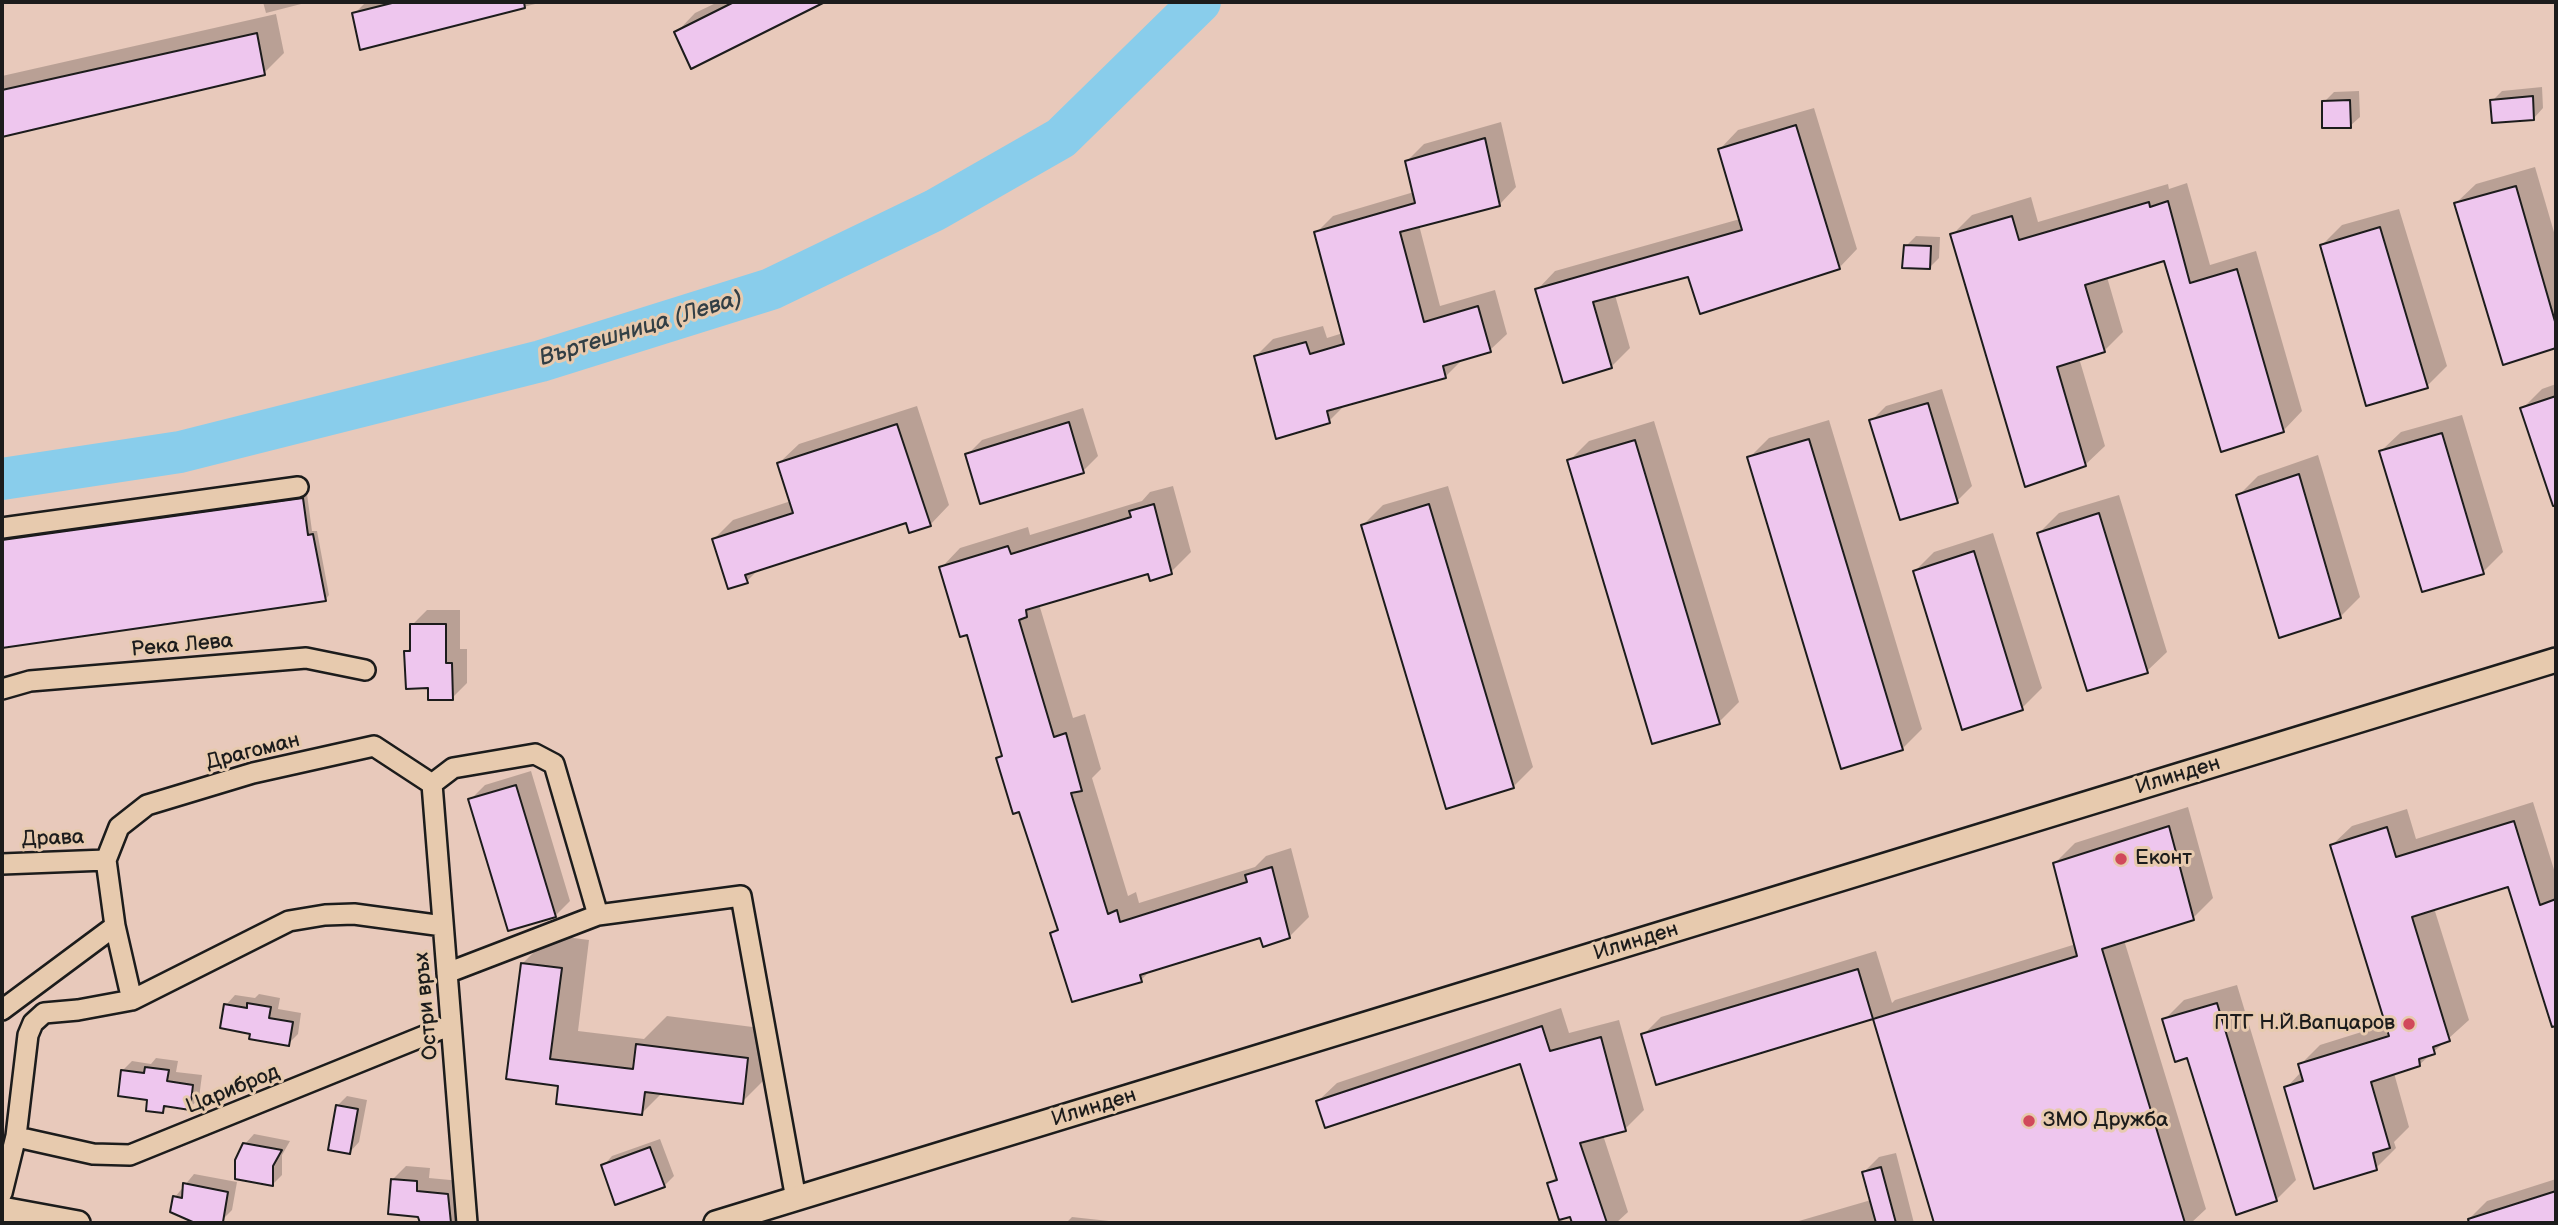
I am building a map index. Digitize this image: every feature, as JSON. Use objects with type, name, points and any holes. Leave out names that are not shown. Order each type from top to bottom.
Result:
[{"type":"street","points":[[2,528],[298,487]]},
{"type":"street","name":"Река Лева","points":[[2,689],[30,681],[306,658],[365,670]]},
{"type":"street","name":"Илинден","points":[[716,1223],[2556,660]]},
{"type":"street","name":"Драгоман","points":[[106,860],[119,827],[147,805],[253,773],[374,746],[432,784]]},
{"type":"street","points":[[432,784],[453,768],[535,754],[554,764],[598,915]]},
{"type":"street","name":"Остри връх","points":[[432,784],[467,1223]]},
{"type":"street","points":[[106,860],[115,926],[132,1000]]},
{"type":"street","name":"Драва","points":[[2,864],[106,860]]},
{"type":"street","points":[[447,973],[598,915],[741,896],[796,1199]]},
{"type":"street","points":[[2,1193],[16,1136],[28,1035],[33,1023],[44,1013],[132,1000],[289,921],[325,915],[354,914],[443,926]]},
{"type":"street","points":[[2,1010],[115,926]]},
{"type":"street","name":"Цариброд","points":[[26,1139],[93,1154],[130,1155],[451,1025]]},
{"type":"street","points":[[2,1209],[78,1223]]},
{"type":"building","points":[[396,2],[524,2],[525,8],[360,50],[352,13]]},
{"type":"building","points":[[734,2],[825,2],[691,69],[674,32]]},
{"type":"building","points":[[257,33],[265,75],[2,137],[2,90]]},
{"type":"building","points":[[2533,96],[2534,120],[2492,123],[2490,100]]},
{"type":"building","points":[[2350,100],[2351,128],[2322,128],[2322,101]]},
{"type":"building","points":[[1796,125],[1840,269],[1700,314],[1688,277],[1593,302],[1612,368],[1563,383],[1535,289],[1742,230],[1718,149]]},
{"type":"building","points":[[1485,138],[1500,206],[1400,232],[1424,322],[1478,306],[1491,352],[1443,366],[1446,378],[1327,411],[1330,423],[1276,439],[1254,356],[1306,342],[1310,354],[1344,344],[1314,232],[1415,203],[1405,161]]},
{"type":"building","points":[[2516,186],[2556,325],[2556,348],[2503,365],[2454,203]]},
{"type":"building","points":[[2168,201],[2190,283],[2237,269],[2284,432],[2221,452],[2164,261],[2085,285],[2105,352],[2057,367],[2086,466],[2025,487],[1950,234],[2012,216],[2019,240],[2149,202],[2150,207]]},
{"type":"building","points":[[2380,227],[2428,388],[2366,406],[2320,245]]},
{"type":"building","points":[[1904,245],[1931,246],[1930,269],[1902,268]]},
{"type":"building","points":[[2556,396],[2556,506],[2553,506],[2520,408]]},
{"type":"building","points":[[1928,403],[1958,503],[1900,520],[1869,420]]},
{"type":"building","points":[[1069,422],[1084,473],[980,504],[965,454]]},
{"type":"building","points":[[897,424],[931,526],[909,533],[906,523],[745,575],[748,583],[728,589],[712,539],[793,513],[777,463]]},
{"type":"building","points":[[2442,433],[2484,574],[2422,592],[2379,451]]},
{"type":"building","points":[[1809,439],[1903,750],[1841,769],[1747,457]]},
{"type":"building","points":[[1635,440],[1720,724],[1652,744],[1567,460]]},
{"type":"building","points":[[2299,474],[2341,618],[2279,638],[2236,495]]},
{"type":"building","points":[[303,498],[308,535],[313,534],[326,601],[2,648],[2,540]]},
{"type":"building","points":[[1154,504],[1172,574],[1150,581],[1148,574],[1026,610],[1027,617],[1019,620],[1054,737],[1066,733],[1082,791],[1071,793],[1108,914],[1117,910],[1120,922],[1247,882],[1245,875],[1272,867],[1290,938],[1263,947],[1260,938],[1140,975],[1142,982],[1072,1002],[1050,933],[1058,930],[1019,812],[1013,814],[996,758],[1002,756],[967,635],[960,637],[939,567],[1008,546],[1011,554],[1131,517],[1129,511]]},
{"type":"building","points":[[1429,504],[1514,788],[1446,809],[1361,525]]},
{"type":"building","points":[[2099,513],[2148,673],[2087,691],[2037,533]]},
{"type":"building","points":[[1974,551],[2023,710],[1962,730],[1913,571]]},
{"type":"building","points":[[410,624],[446,624],[446,663],[452,663],[453,700],[428,700],[428,688],[406,689],[404,651],[410,651]]},
{"type":"building","points":[[516,785],[556,917],[508,931],[468,799]]},
{"type":"building","points":[[2514,821],[2540,905],[2556,899],[2556,1026],[2552,1027],[2508,887],[2412,917],[2450,1041],[2433,1047],[2435,1054],[2419,1059],[2420,1066],[2371,1082],[2390,1148],[2373,1153],[2377,1170],[2314,1189],[2284,1087],[2303,1081],[2298,1064],[2389,1036],[2330,845],[2387,827],[2396,857]]},
{"type":"building","name":"ЗМО Дружба","points":[[2169,826],[2194,920],[2102,949],[2185,1223],[1934,1223],[1873,1019],[2077,956],[2053,863]]},
{"type":"building","points":[[521,963],[562,968],[550,1059],[633,1069],[636,1044],[748,1058],[743,1104],[645,1092],[642,1115],[556,1104],[558,1086],[506,1079]]},
{"type":"building","points":[[1858,969],[1873,1019],[1656,1085],[1641,1034]]},
{"type":"building","points":[[247,1003],[271,1007],[269,1018],[293,1022],[289,1046],[249,1039],[250,1034],[220,1028],[224,1004],[247,1008]]},
{"type":"building","points":[[2217,1003],[2277,1201],[2236,1215],[2187,1058],[2175,1062],[2162,1019]]},
{"type":"building","points":[[1542,1026],[1550,1051],[1601,1037],[1626,1131],[1580,1143],[1607,1223],[1572,1223],[1570,1217],[1559,1220],[1547,1183],[1557,1180],[1520,1064],[1325,1128],[1316,1101]]},
{"type":"building","points":[[145,1067],[169,1070],[167,1081],[193,1085],[190,1110],[164,1106],[163,1113],[146,1111],[147,1100],[118,1096],[121,1070],[144,1073]]},
{"type":"building","points":[[336,1105],[358,1109],[350,1154],[328,1150]]},
{"type":"building","points":[[243,1143],[282,1150],[273,1166],[273,1186],[235,1179],[235,1160]]},
{"type":"building","points":[[650,1147],[665,1187],[615,1205],[601,1165]]},
{"type":"building","points":[[1881,1167],[1896,1223],[1876,1223],[1862,1172]]},
{"type":"building","points":[[391,1179],[417,1181],[417,1191],[448,1194],[451,1223],[420,1223],[418,1217],[388,1214]]},
{"type":"building","points":[[183,1183],[228,1192],[223,1222],[195,1223],[170,1212],[173,1196],[182,1198]]},
{"type":"building","points":[[2556,1191],[2556,1223],[2469,1223],[2468,1219]]},
{"type":"waterway","name":"Въртешница (Лева)","points":[[2,479],[180,452],[541,361],[771,289],[935,210],[1061,138],[1200,2]]},
{"type":"place","name":"Еконт","points":[[2121,859]]},
{"type":"place","name":"ПТГ Н.Й.Вапцаров","points":[[2409,1024]]},
{"type":"place","name":"ЗМО Дружба","points":[[2029,1121]]}]
